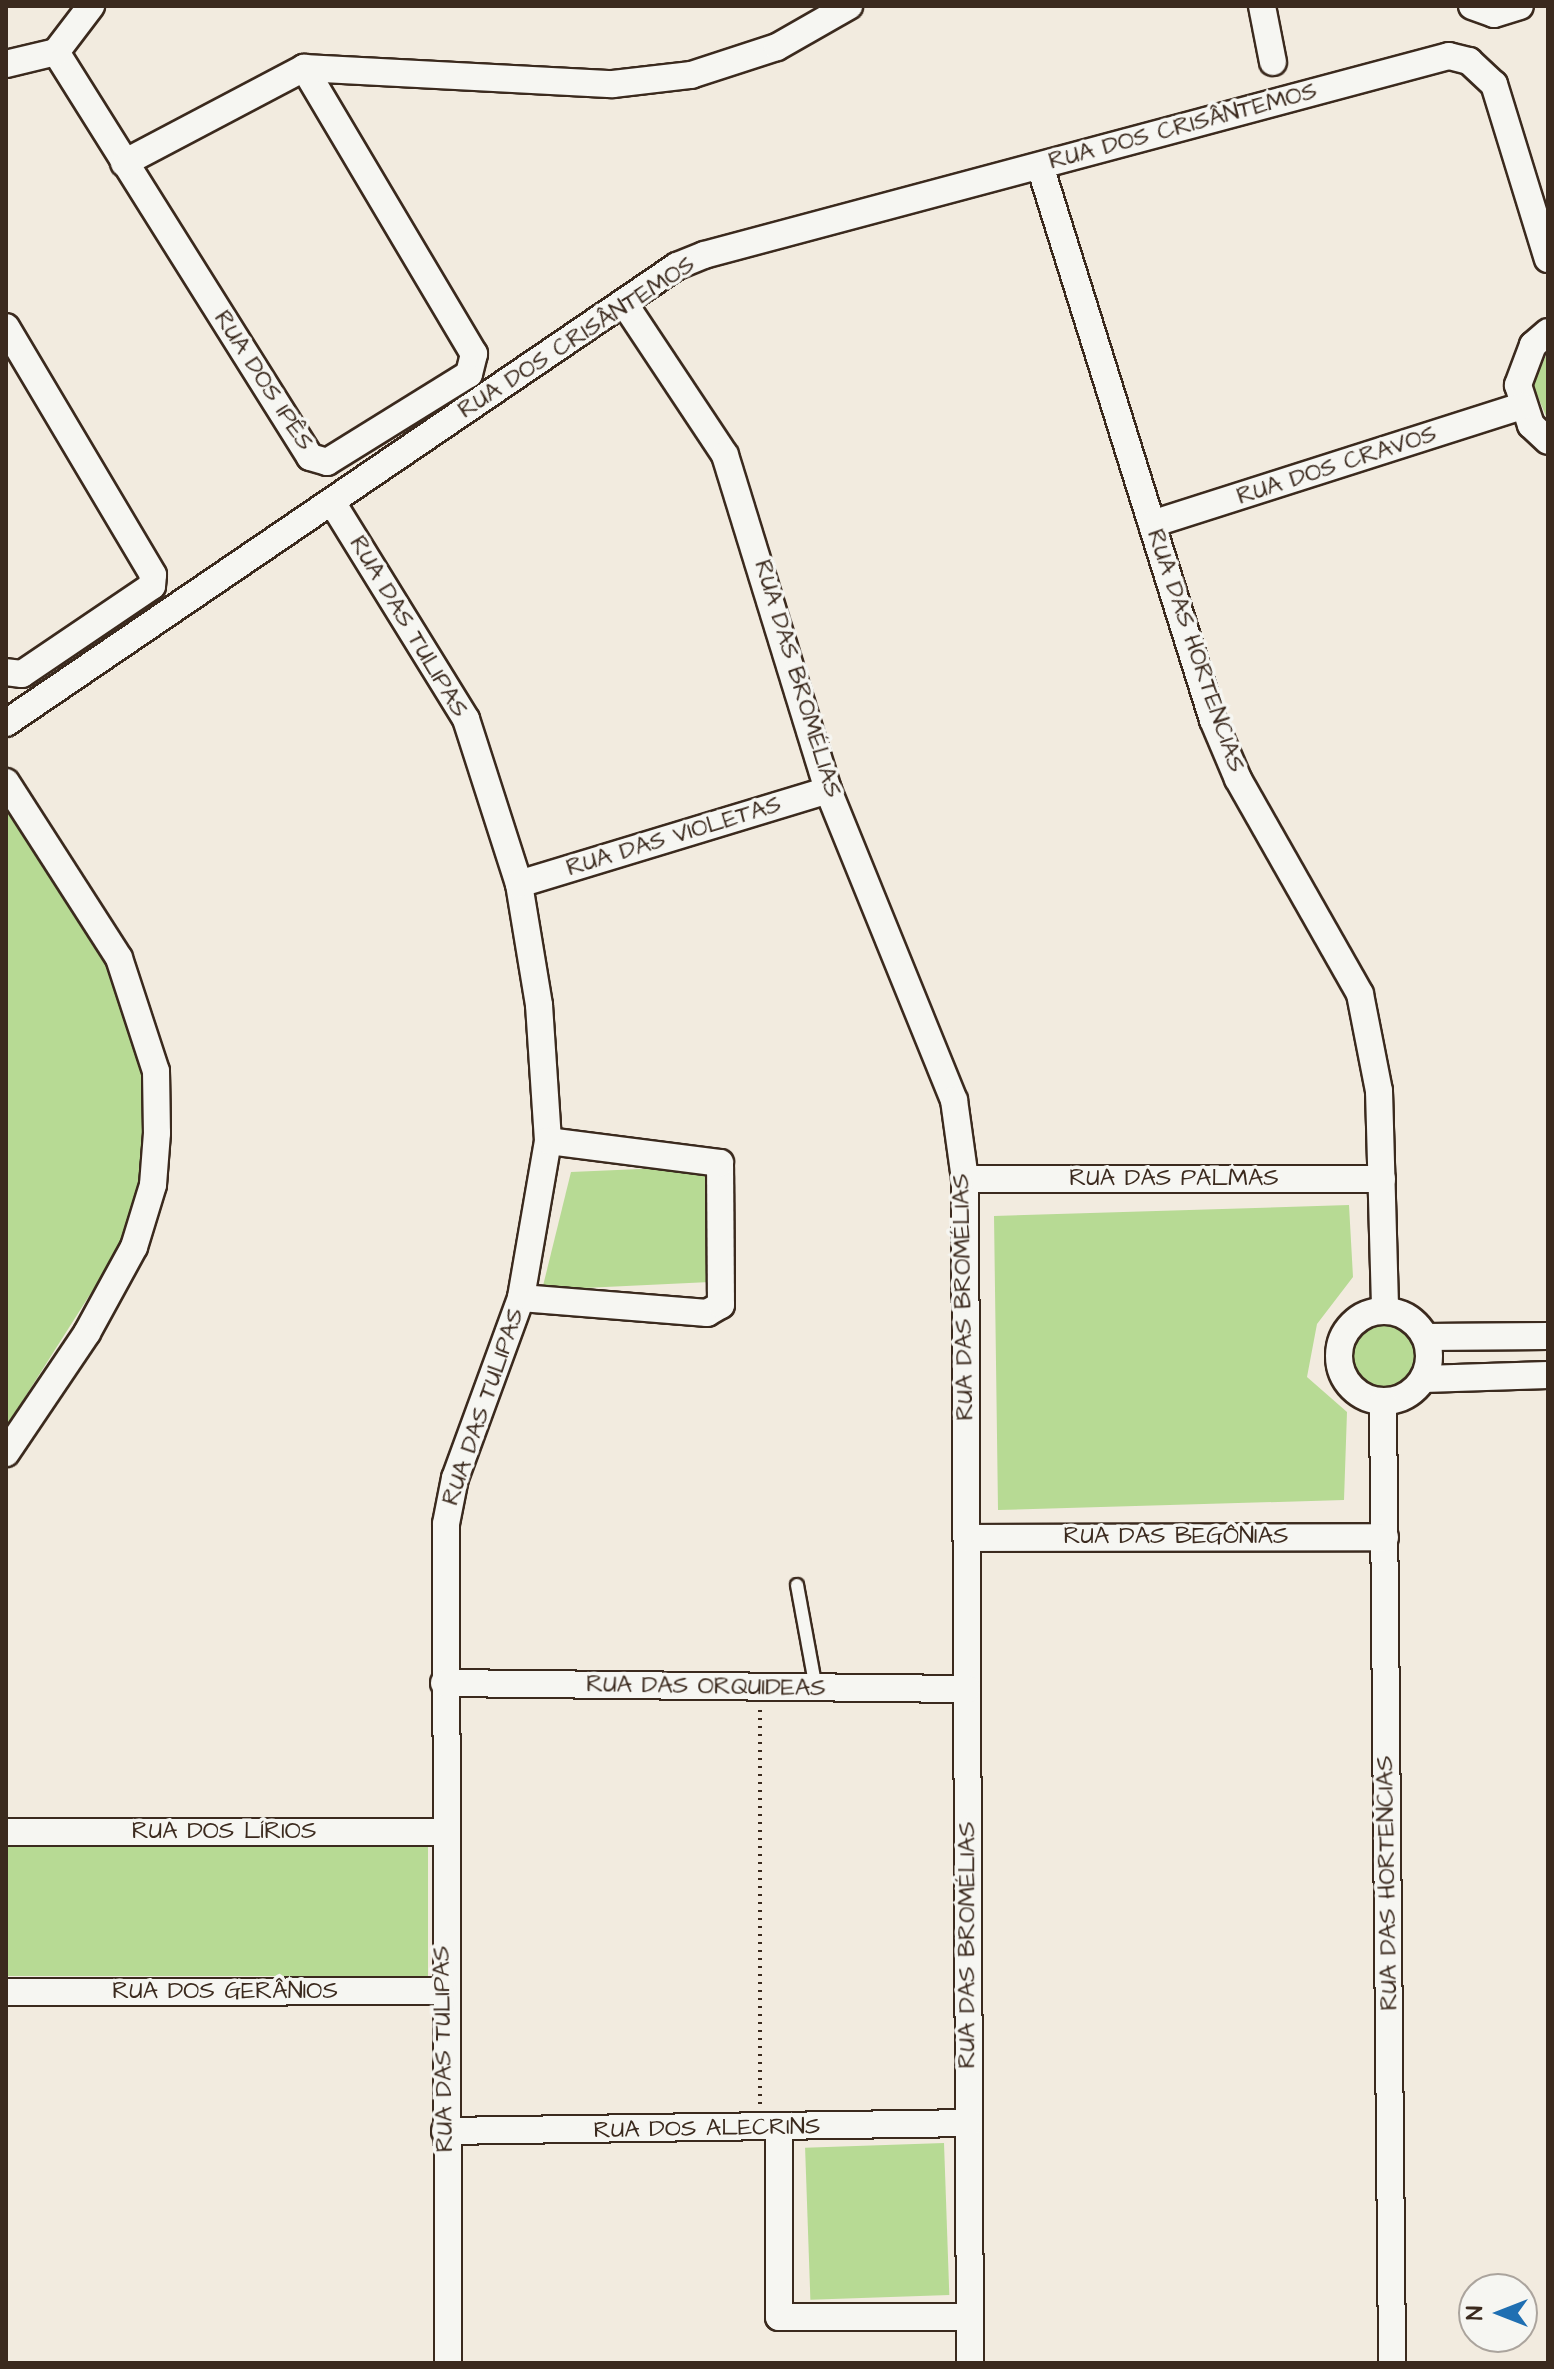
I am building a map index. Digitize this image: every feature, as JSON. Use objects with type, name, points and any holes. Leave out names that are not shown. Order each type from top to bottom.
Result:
[{"type":"street","points":[[6,64],[56,52],[77,34],[91,6]]},
{"type":"street","points":[[124,163],[304,68],[644,81],[691,75],[777,47],[849,6]]},
{"type":"street","points":[[1262,6],[1273,62]]},
{"type":"street","points":[[1472,6],[1494,14],[1520,6]]},
{"type":"street","name":"RUA DOS IPÊS","points":[[56,52],[310,457],[333,460],[469,374],[474,354],[304,68]]},
{"type":"street","name":"RUA DOS CRISÂNTEMOS","points":[[6,723],[624,303],[704,255],[1449,56],[1469,61],[1494,84],[1548,259]]},
{"type":"street","name":"RUA DAS HORTENCIAS","points":[[1040,166],[1152,524],[1238,779],[1360,994],[1377,1075],[1385,1310]]},
{"type":"street","name":"RUA DAS BROMÉLIAS","points":[[624,303],[725,455],[828,790],[934,1038],[954,1100],[965,1179],[970,2363]]},
{"type":"street","points":[[6,327],[153,575],[152,586],[22,674],[6,672]]},
{"type":"street","points":[[1548,332],[1522,364],[1522,406],[1548,441]]},
{"type":"street","name":"RUA DOS CRAVOS","points":[[1152,524],[1522,406]]},
{"type":"street","name":"RUA DAS TULIPAS","points":[[332,502],[466,719],[519,884],[539,1005],[548,1141],[521,1298],[449,1508],[441,1590],[448,2363]]},
{"type":"street","points":[[6,782],[119,958],[156,1071],[157,1133],[153,1185],[134,1247],[87,1333],[6,1453]]},
{"type":"street","name":"RUA DAS VIOLETAS","points":[[519,884],[828,790]]},
{"type":"street","points":[[521,1298],[707,1313],[721,1305],[720,1163],[548,1141]]},
{"type":"street","name":"RUA DAS PALMAS","points":[[965,1179],[1382,1179]]},
{"type":"street","points":[[1424,1379],[1426,1337],[1409,1318],[1385,1310],[1355,1321],[1339,1363],[1354,1391],[1383,1402],[1406,1396],[1424,1379],[1548,1375]]},
{"type":"street","points":[[1426,1337],[1548,1336]]},
{"type":"street","name":"RUA DAS HORTENCIAS","points":[[1383,1402],[1392,2363]]},
{"type":"street","name":"RUA DAS BEGÔNIAS","points":[[967,1538],[1385,1537]]},
{"type":"street","name":"RUA DAS ORQUIDEAS","points":[[444,1683],[967,1689]]},
{"type":"street","name":"RUA DOS LÍRIOS","points":[[6,1832],[442,1832]]},
{"type":"street","name":"RUA DOS GERÂNIOS","points":[[6,1992],[444,1991]]},
{"type":"street","name":"RUA DOS ALECRINS","points":[[445,2131],[770,2130],[969,2123]]},
{"type":"street","points":[[770,2130],[779,2317],[970,2317]]},
{"type":"lane","points":[[797,1585],[816,1689]]},
{"type":"path","points":[[761,1686],[770,2130]]},
{"type":"green space","points":[[1548,351],[1548,421],[1533,385]]},
{"type":"green space","points":[[6,804],[110,967],[144,1078],[145,1133],[141,1183],[122,1244],[6,1427]]},
{"type":"green space","points":[[709,1166],[710,1282],[542,1290],[571,1172]]},
{"type":"green space","points":[[1349,1205],[1353,1277],[1317,1324],[1307,1377],[1347,1412],[1344,1500],[998,1510],[994,1216]]},
{"type":"green space","points":[[1384,1320],[1404,1326],[1414,1336],[1420,1356],[1414,1376],[1404,1386],[1384,1392],[1364,1386],[1354,1376],[1348,1356],[1354,1336],[1364,1326]]},
{"type":"green space","points":[[6,1846],[428,1846],[428,1976],[6,1976]]},
{"type":"green space","points":[[944,2143],[949,2295],[810,2300],[805,2148]]}]
